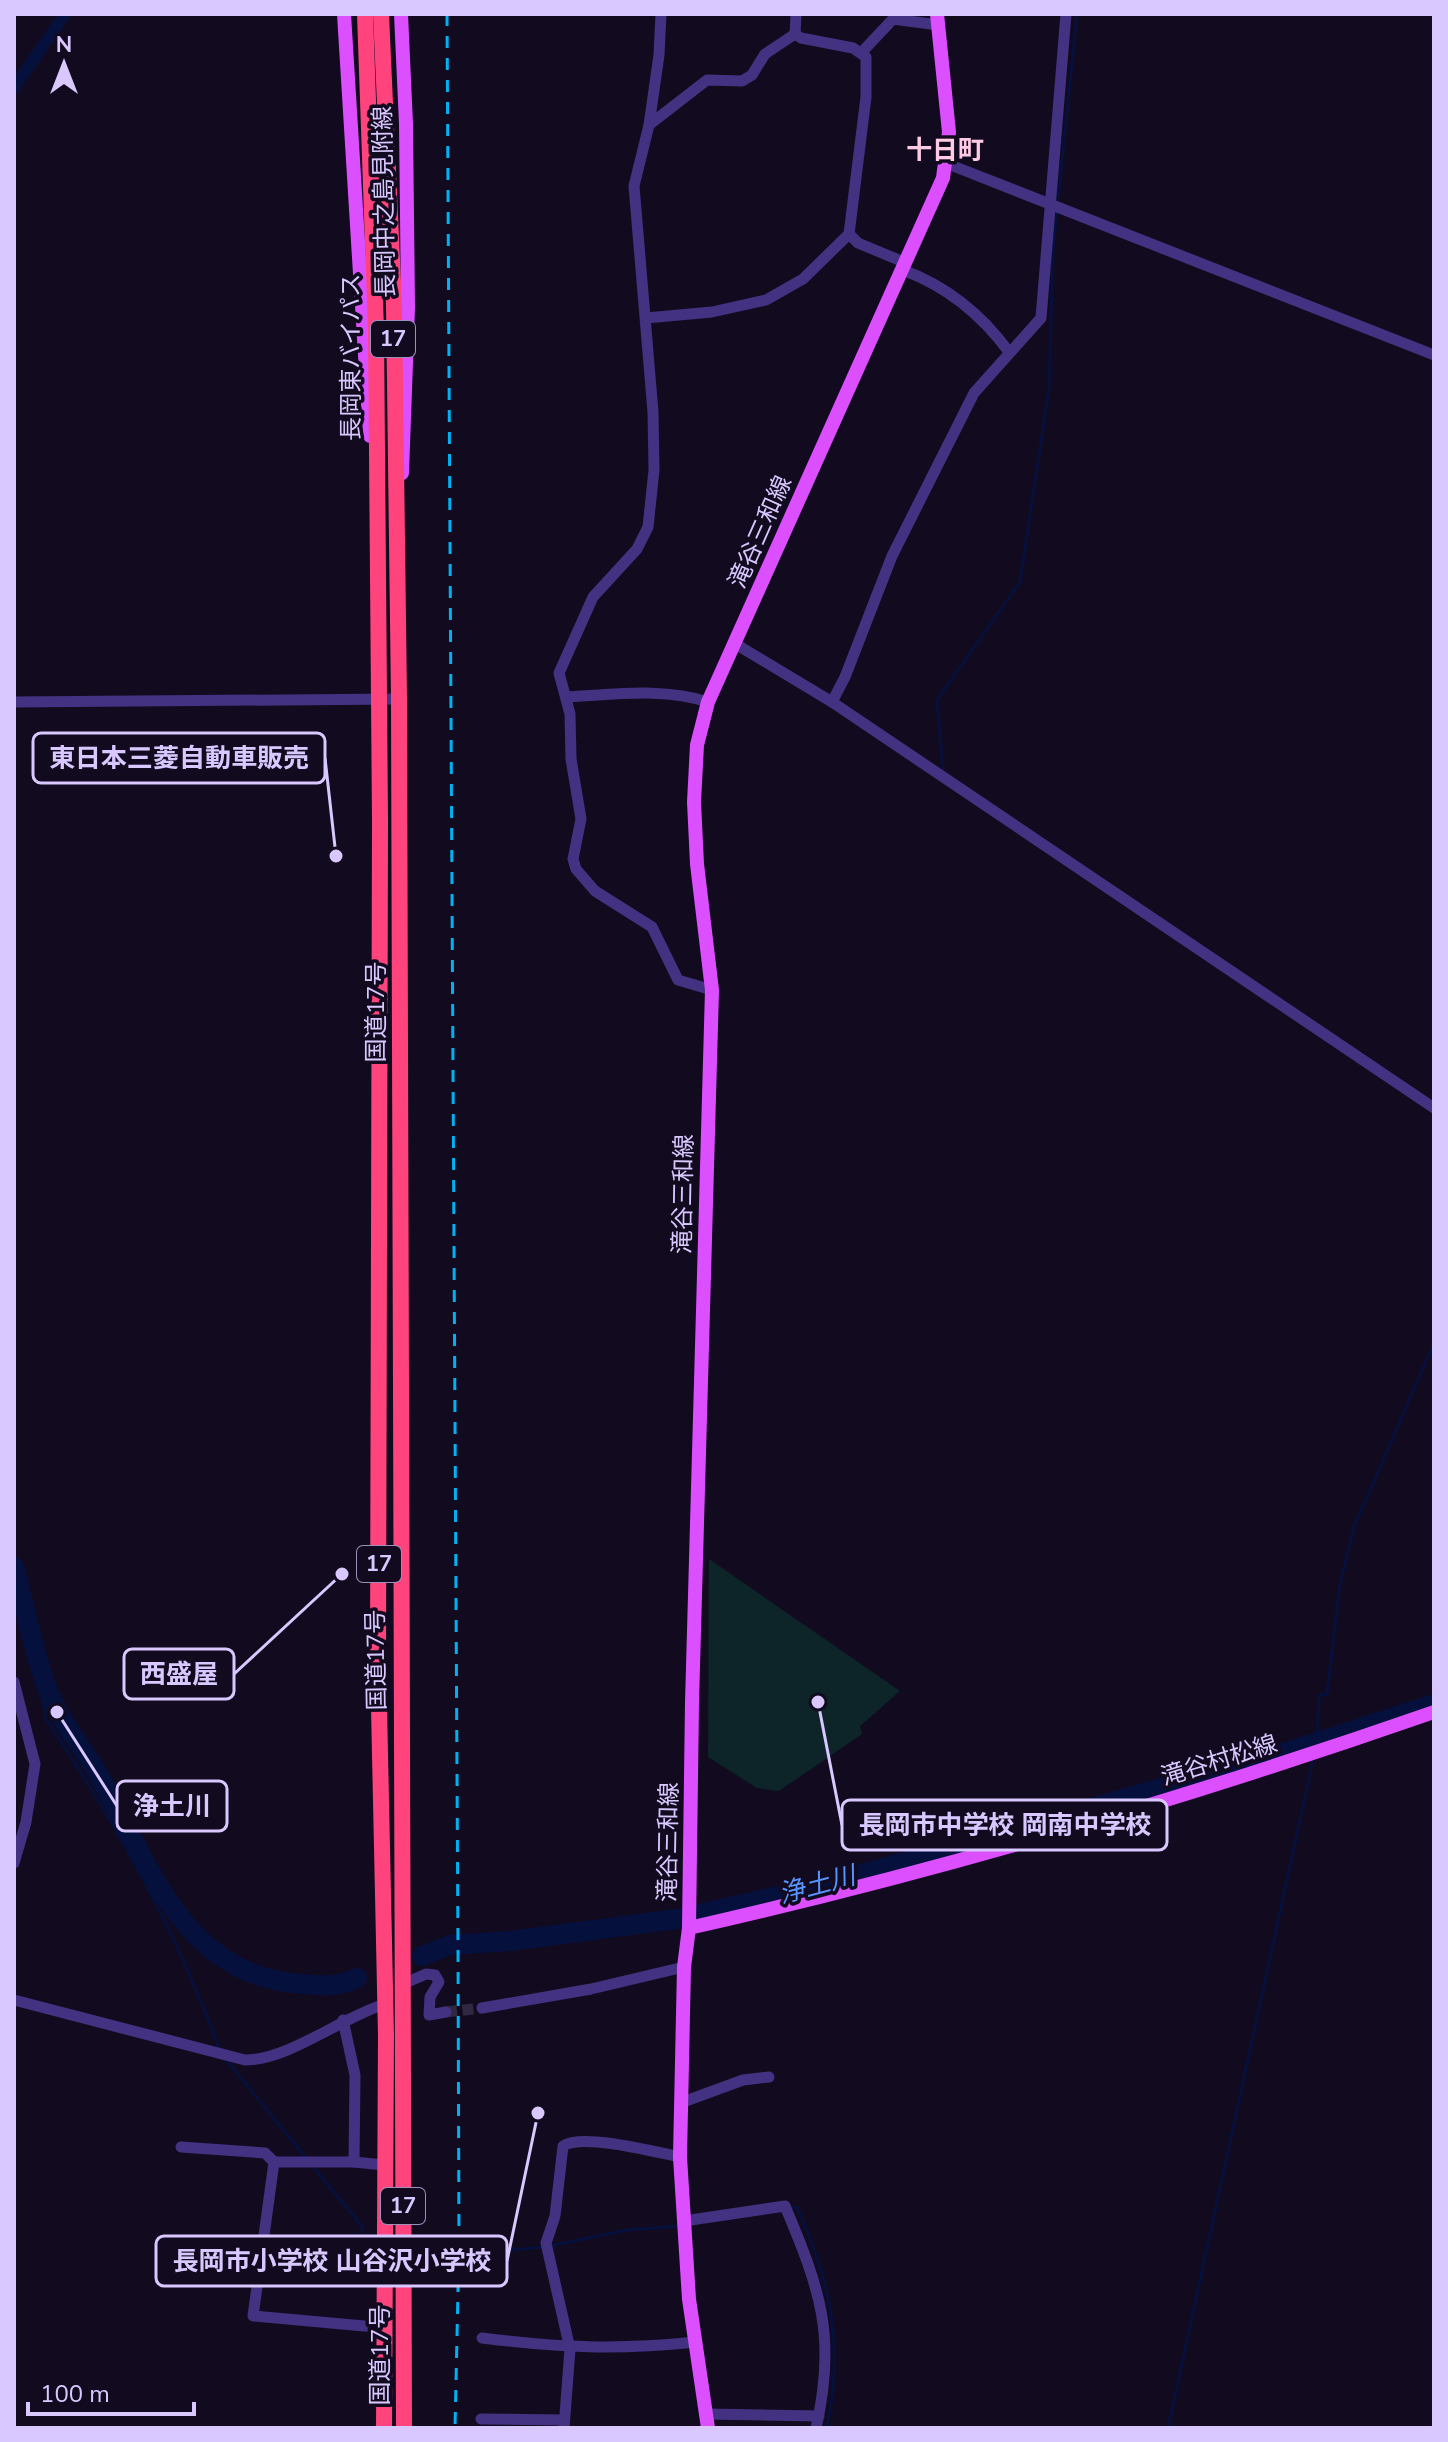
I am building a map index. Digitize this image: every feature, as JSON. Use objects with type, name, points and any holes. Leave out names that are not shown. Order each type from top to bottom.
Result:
[{"type":"highway","name":"長岡東バイパス","points":[[365,14],[380,146],[396,533],[399,699]]},
{"type":"highway","name":"長岡東バイパス","points":[[377,700],[381,14]]},
{"type":"highway","name":"国道17号","points":[[399,699],[404,2428]]},
{"type":"highway","name":"国道17号","points":[[377,700],[378,1660],[381,1929],[385,2004],[384,2428]]},
{"type":"main road","name":"長岡中之島見附線","points":[[344,14],[376,508]]},
{"type":"main road","name":"長岡中之島見附線","points":[[396,533],[404,452],[408,307],[401,14]]},
{"type":"main road","name":"滝谷三和線","points":[[707,2421],[696,2342],[680,2157],[684,1967],[690,1897],[692,1702],[712,990],[697,864],[694,802],[697,745],[708,702],[905,267],[948,164],[949,132],[937,19]]},
{"type":"main road","name":"滝谷村松線","points":[[689,1928],[963,1860],[1307,1755],[1434,1712]]},
{"type":"street","points":[[661,14],[659,55],[649,125],[634,186],[653,412],[654,470],[648,527],[637,549],[598,590],[575,632],[559,673],[566,697],[581,829],[573,859],[576,869],[595,891],[652,927],[669,969],[678,980],[712,990]]},
{"type":"street","points":[[795,34],[796,14]]},
{"type":"street","points":[[832,702],[845,677],[892,556],[974,393],[1041,318],[1055,206],[1066,14]]},
{"type":"street","points":[[862,52],[893,19],[937,19]]},
{"type":"street","points":[[649,125],[707,80],[742,81],[752,75],[765,54],[795,34]]},
{"type":"street","points":[[795,34],[815,42],[862,52]]},
{"type":"street","points":[[646,318],[726,310],[766,300],[803,279],[849,234],[868,72],[862,52]]},
{"type":"street","points":[[948,164],[1434,355]]},
{"type":"street","points":[[849,234],[938,285],[987,323],[1009,352]]},
{"type":"street","points":[[734,643],[832,702],[1434,1108]]},
{"type":"street","points":[[566,697],[674,695],[708,702]]},
{"type":"street","points":[[14,702],[399,699]]},
{"type":"street","points":[[14,1682],[35,1764],[26,1822],[14,1863]]},
{"type":"street","points":[[482,2008],[591,1989],[684,1967]]},
{"type":"street","points":[[403,1984],[426,1974],[435,1975],[439,1982],[430,1997],[429,2015],[446,2012]]},
{"type":"street","points":[[14,2000],[218,2056],[255,2060],[278,2054],[343,2020],[385,2004]]},
{"type":"street","points":[[343,2020],[355,2075],[354,2162]]},
{"type":"street","points":[[683,2102],[743,2080],[769,2077]]},
{"type":"street","points":[[481,2419],[564,2424],[570,2349],[546,2243],[555,2216],[563,2146],[573,2141],[592,2142],[680,2157]]},
{"type":"street","points":[[181,2147],[265,2153],[274,2162],[384,2165]]},
{"type":"street","points":[[274,2162],[253,2316],[386,2328]]},
{"type":"street","points":[[684,2221],[785,2206],[816,2281],[826,2332],[828,2372],[818,2422],[707,2421]]},
{"type":"street","points":[[482,2338],[570,2349],[633,2348],[696,2342]]},
{"type":"green space","points":[[709,1559],[900,1691],[860,1726],[862,1734],[779,1791],[757,1788],[708,1757]]},
{"type":"waterway","points":[[14,88],[65,14]]},
{"type":"waterway","points":[[943,771],[937,700],[1020,582],[1049,389],[1053,251],[1077,14]]},
{"type":"waterway","points":[[1317,1744],[1319,1695],[1327,1694],[1340,1584],[1354,1527],[1434,1343]]},
{"type":"waterway","name":"浄土川","points":[[14,1567],[51,1697],[98,1774],[171,1906],[194,1934],[221,1957],[253,1974],[317,1985],[341,1984],[357,1978]]},
{"type":"waterway","points":[[46,1685],[42,1696],[46,1719],[143,1878],[184,1962],[219,2048]]},
{"type":"waterway","name":"浄土川","points":[[422,1956],[450,1945],[510,1941],[677,1919],[810,1889],[1290,1751],[1434,1704]]},
{"type":"waterway","points":[[1168,2428],[1313,1760]]},
{"type":"waterway","points":[[225,2058],[306,2158]]},
{"type":"waterway","points":[[313,2167],[362,2226],[363,2242],[379,2243]]},
{"type":"waterway","points":[[790,2208],[797,2207],[809,2235],[831,2315],[834,2369],[827,2428]]},
{"type":"waterway","points":[[549,2246],[627,2230],[680,2226]]},
{"type":"waterway","points":[[411,2247],[474,2254],[542,2247]]},
{"type":"tunnel","points":[[446,2012],[482,2008]]},
{"type":"railway","points":[[447,14],[459,2245],[455,2428]]},
{"type":"place","name":"東日本三菱自動車販売","points":[[336,856]]},
{"type":"place","name":"西盛屋","points":[[342,1574]]},
{"type":"place","name":"長岡市中学校 岡南中学校","points":[[818,1702]]},
{"type":"place","name":"浄土川","points":[[57,1712]]},
{"type":"place","name":"長岡市小学校 山谷沢小学校","points":[[538,2113]]},
{"type":"district","name":"十日町","points":[[945,150]]}]
